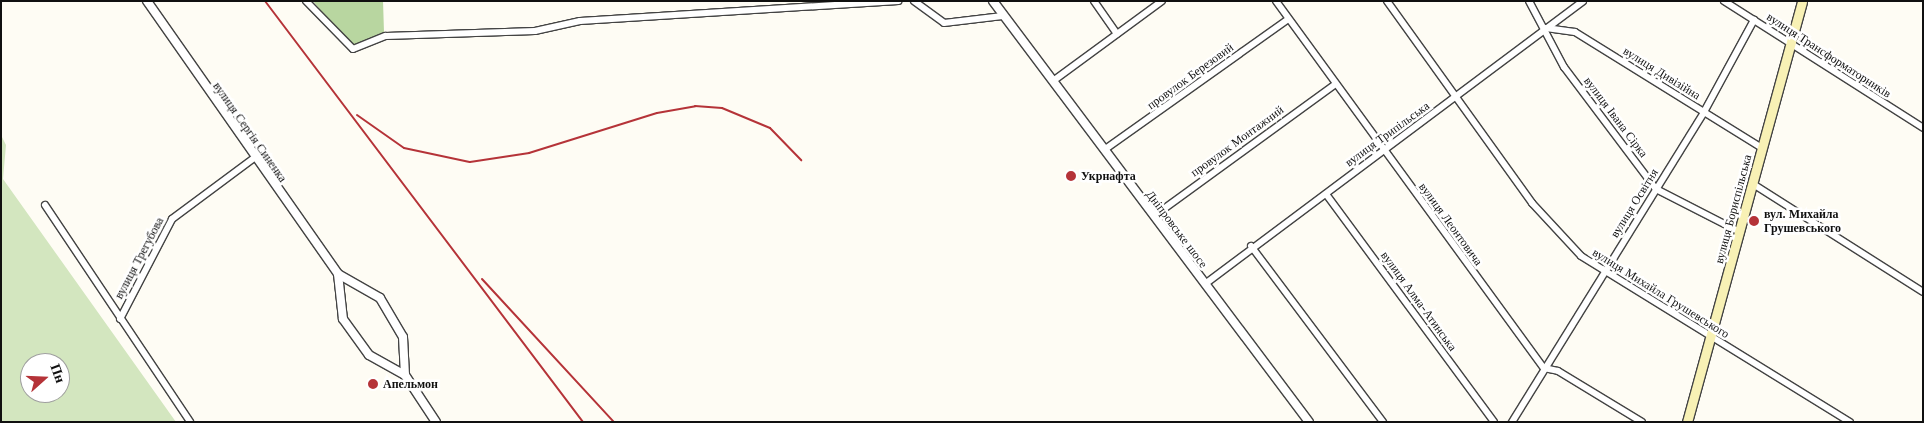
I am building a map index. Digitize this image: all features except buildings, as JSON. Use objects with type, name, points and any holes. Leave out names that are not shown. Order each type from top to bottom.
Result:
[{"type":"main road","name":"вулиця Бориспільська","points":[[1686,422],[1712,335],[1802,1]]},
{"type":"street","name":"вулиця Сергія Синенка","points":[[147,1],[254,158],[338,274],[380,298],[403,337],[405,375]]},
{"type":"street","points":[[306,1],[352,49],[386,36],[547,30],[580,21],[898,1]]},
{"type":"street","points":[[914,1],[944,23],[1003,16]]},
{"type":"street","name":"Дніпровське шосе","points":[[993,1],[1309,422]]},
{"type":"street","points":[[1094,1],[1117,34]]},
{"type":"street","points":[[1053,81],[1162,1]]},
{"type":"street","name":"вулиця Леонтовича","points":[[1276,1],[1334,85],[1544,368]]},
{"type":"street","name":"вулиця Михайла Грушевського","points":[[1387,1],[1546,222],[1604,272],[1712,335],[1850,422]]},
{"type":"street","name":"вулиця Івана Сірка","points":[[1529,1],[1546,28],[1564,67],[1656,189],[1740,232]]},
{"type":"street","name":"вулиця Трипільська","points":[[1205,284],[1252,246],[1326,194],[1582,1]]},
{"type":"street","name":"вулиця Трансформаторників","points":[[1724,1],[1923,128]]},
{"type":"street","name":"провулок Березовий","points":[[1104,150],[1288,19]]},
{"type":"street","name":"вулиця Освітня","points":[[1512,422],[1704,112],[1754,20]]},
{"type":"street","name":"вулиця Дивізійна","points":[[1546,28],[1575,32],[1762,148]]},
{"type":"street","name":"провулок Монтажний","points":[[1154,216],[1334,85]]},
{"type":"street","name":"вулиця Трегубова","points":[[120,319],[172,219],[254,158]]},
{"type":"street","points":[[1753,184],[1923,292]]},
{"type":"street","name":"вулиця Алма-Атинська","points":[[1326,194],[1494,422]]},
{"type":"street","name":"вулиця Трегубова","points":[[45,205],[190,422]]},
{"type":"street","points":[[1252,246],[1383,422]]},
{"type":"street","name":"вулиця Сергія Синенка","points":[[338,274],[343,319],[369,355],[405,375],[436,422]]},
{"type":"street","points":[[1544,368],[1558,371],[1642,422]]},
{"type":"green space","points":[[313,1],[383,1],[384,32],[357,45],[348,44]]},
{"type":"green space","points":[[1,135],[6,145],[3,179],[176,422],[1,422]]},
{"type":"railway","points":[[265,1],[583,422]]},
{"type":"railway","points":[[357,115],[404,148],[470,162],[529,153],[657,113],[695,106],[722,108],[770,128],[801,160]]},
{"type":"railway","points":[[482,279],[614,422]]},
{"type":"place","name":"Укрнафта","points":[[1071,176]]},
{"type":"place","name":"вул. Михайла Грушевського","points":[[1754,221]]},
{"type":"place","name":"Апельмон","points":[[373,384]]}]
